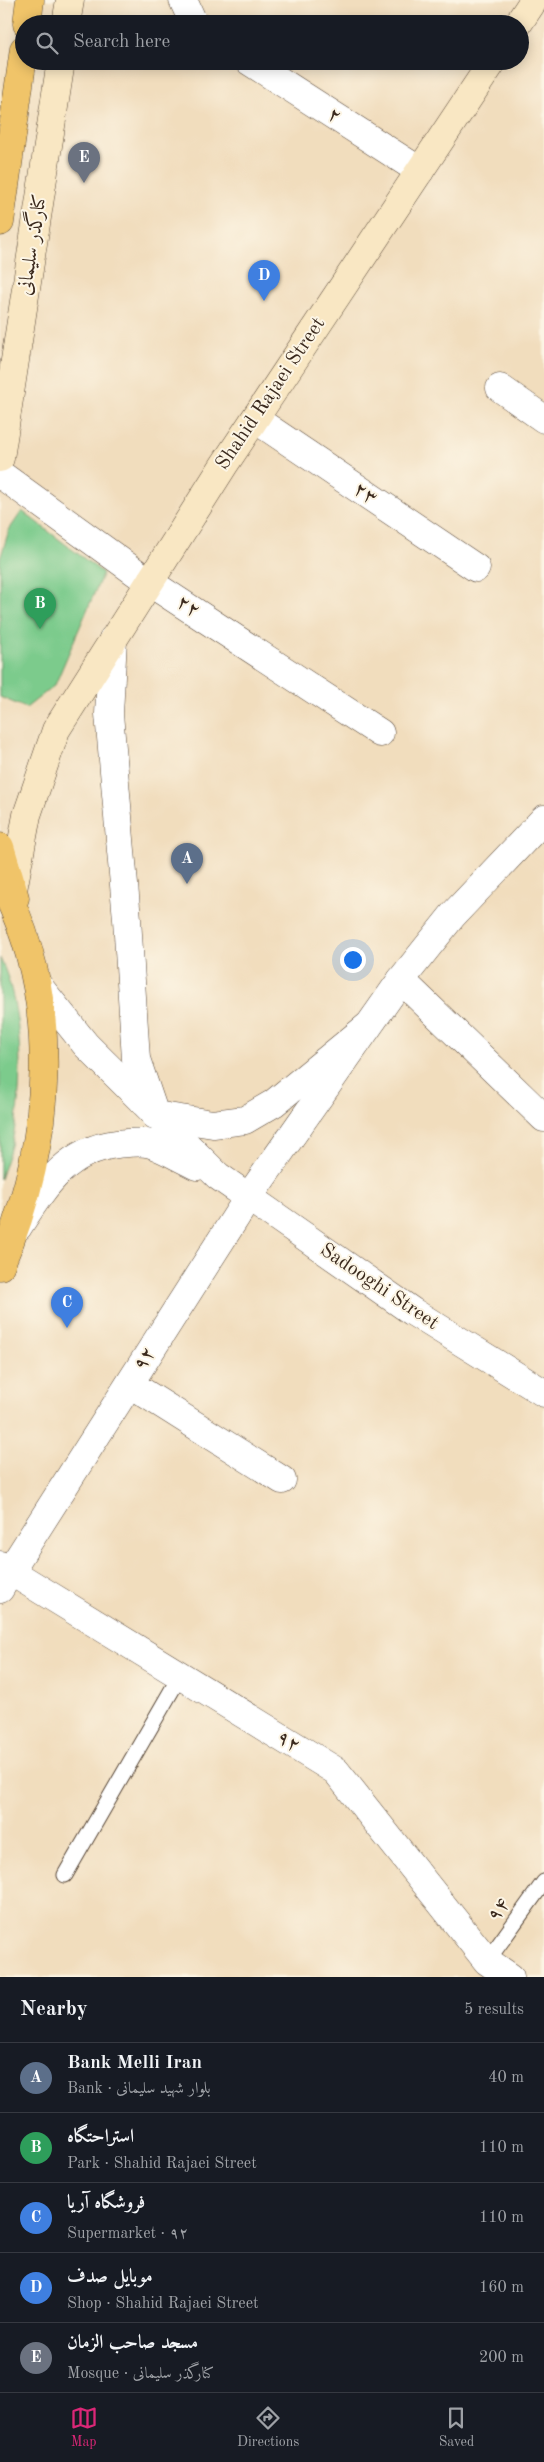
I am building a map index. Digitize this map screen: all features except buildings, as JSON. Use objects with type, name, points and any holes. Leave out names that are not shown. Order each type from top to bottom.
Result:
[{"type":"main road","points":[[28,15],[30,0]]},
{"type":"main road","points":[[68,15],[70,0]]},
{"type":"main road","points":[[524,15],[534,0]]},
{"type":"main road","points":[[0,222],[21,70]]},
{"type":"main road","name":"کنارگذر سلیمانی","points":[[0,458],[59,70]]},
{"type":"main road","name":"Shahid Rajaei Street","points":[[6,885],[27,815],[56,730],[255,419],[487,70]]},
{"type":"main road","points":[[0,847],[6,885],[23,928],[37,984],[44,1045],[41,1108],[32,1172],[15,1232],[0,1266]]},
{"type":"street","points":[[183,0],[190,15]]},
{"type":"street","name":"۲","points":[[262,70],[420,171]]},
{"type":"street","points":[[500,388],[544,419]]},
{"type":"street","name":"۲۳","points":[[255,419],[476,568]]},
{"type":"street","name":"۲۲","points":[[0,474],[149,582],[380,733]]},
{"type":"street","points":[[113,639],[109,714],[127,919],[136,1059],[155,1115]]},
{"type":"street","name":"۹۲","points":[[510,1977],[487,1961],[336,1771],[180,1676],[3,1575],[130,1384],[248,1198],[400,980],[454,915],[544,819]]},
{"type":"street","points":[[400,980],[544,1118]]},
{"type":"street","points":[[37,984],[86,1045],[218,1176]]},
{"type":"street","points":[[155,1115],[212,1124],[245,1120],[274,1103],[368,1026]]},
{"type":"street","points":[[15,1232],[43,1188],[71,1160],[97,1146],[126,1143],[150,1144],[218,1176]]},
{"type":"street","name":"Sadooghi Street","points":[[218,1176],[413,1312],[544,1393]]},
{"type":"street","points":[[130,1384],[282,1480]]},
{"type":"lane","points":[[65,1875],[180,1676]]},
{"type":"lane","name":"۹۴","points":[[487,1961],[544,1882]]},
{"type":"green space","points":[[22,511],[103,573],[55,685],[26,708],[0,697],[0,559],[9,530]]},
{"type":"green space","points":[[0,958],[14,1000],[18,1024],[20,1073],[16,1121],[12,1142],[0,1179]]},
{"type":"place","name":"مسجد صاحب الزمان","points":[[84,183]]},
{"type":"place","name":"موبایل صدف","points":[[264,301]]},
{"type":"place","name":"استراحتگاه","points":[[40,629]]},
{"type":"place","name":"Bank Melli Iran","points":[[187,884]]},
{"type":"place","name":"فروشگاه آریا","points":[[67,1328]]}]
